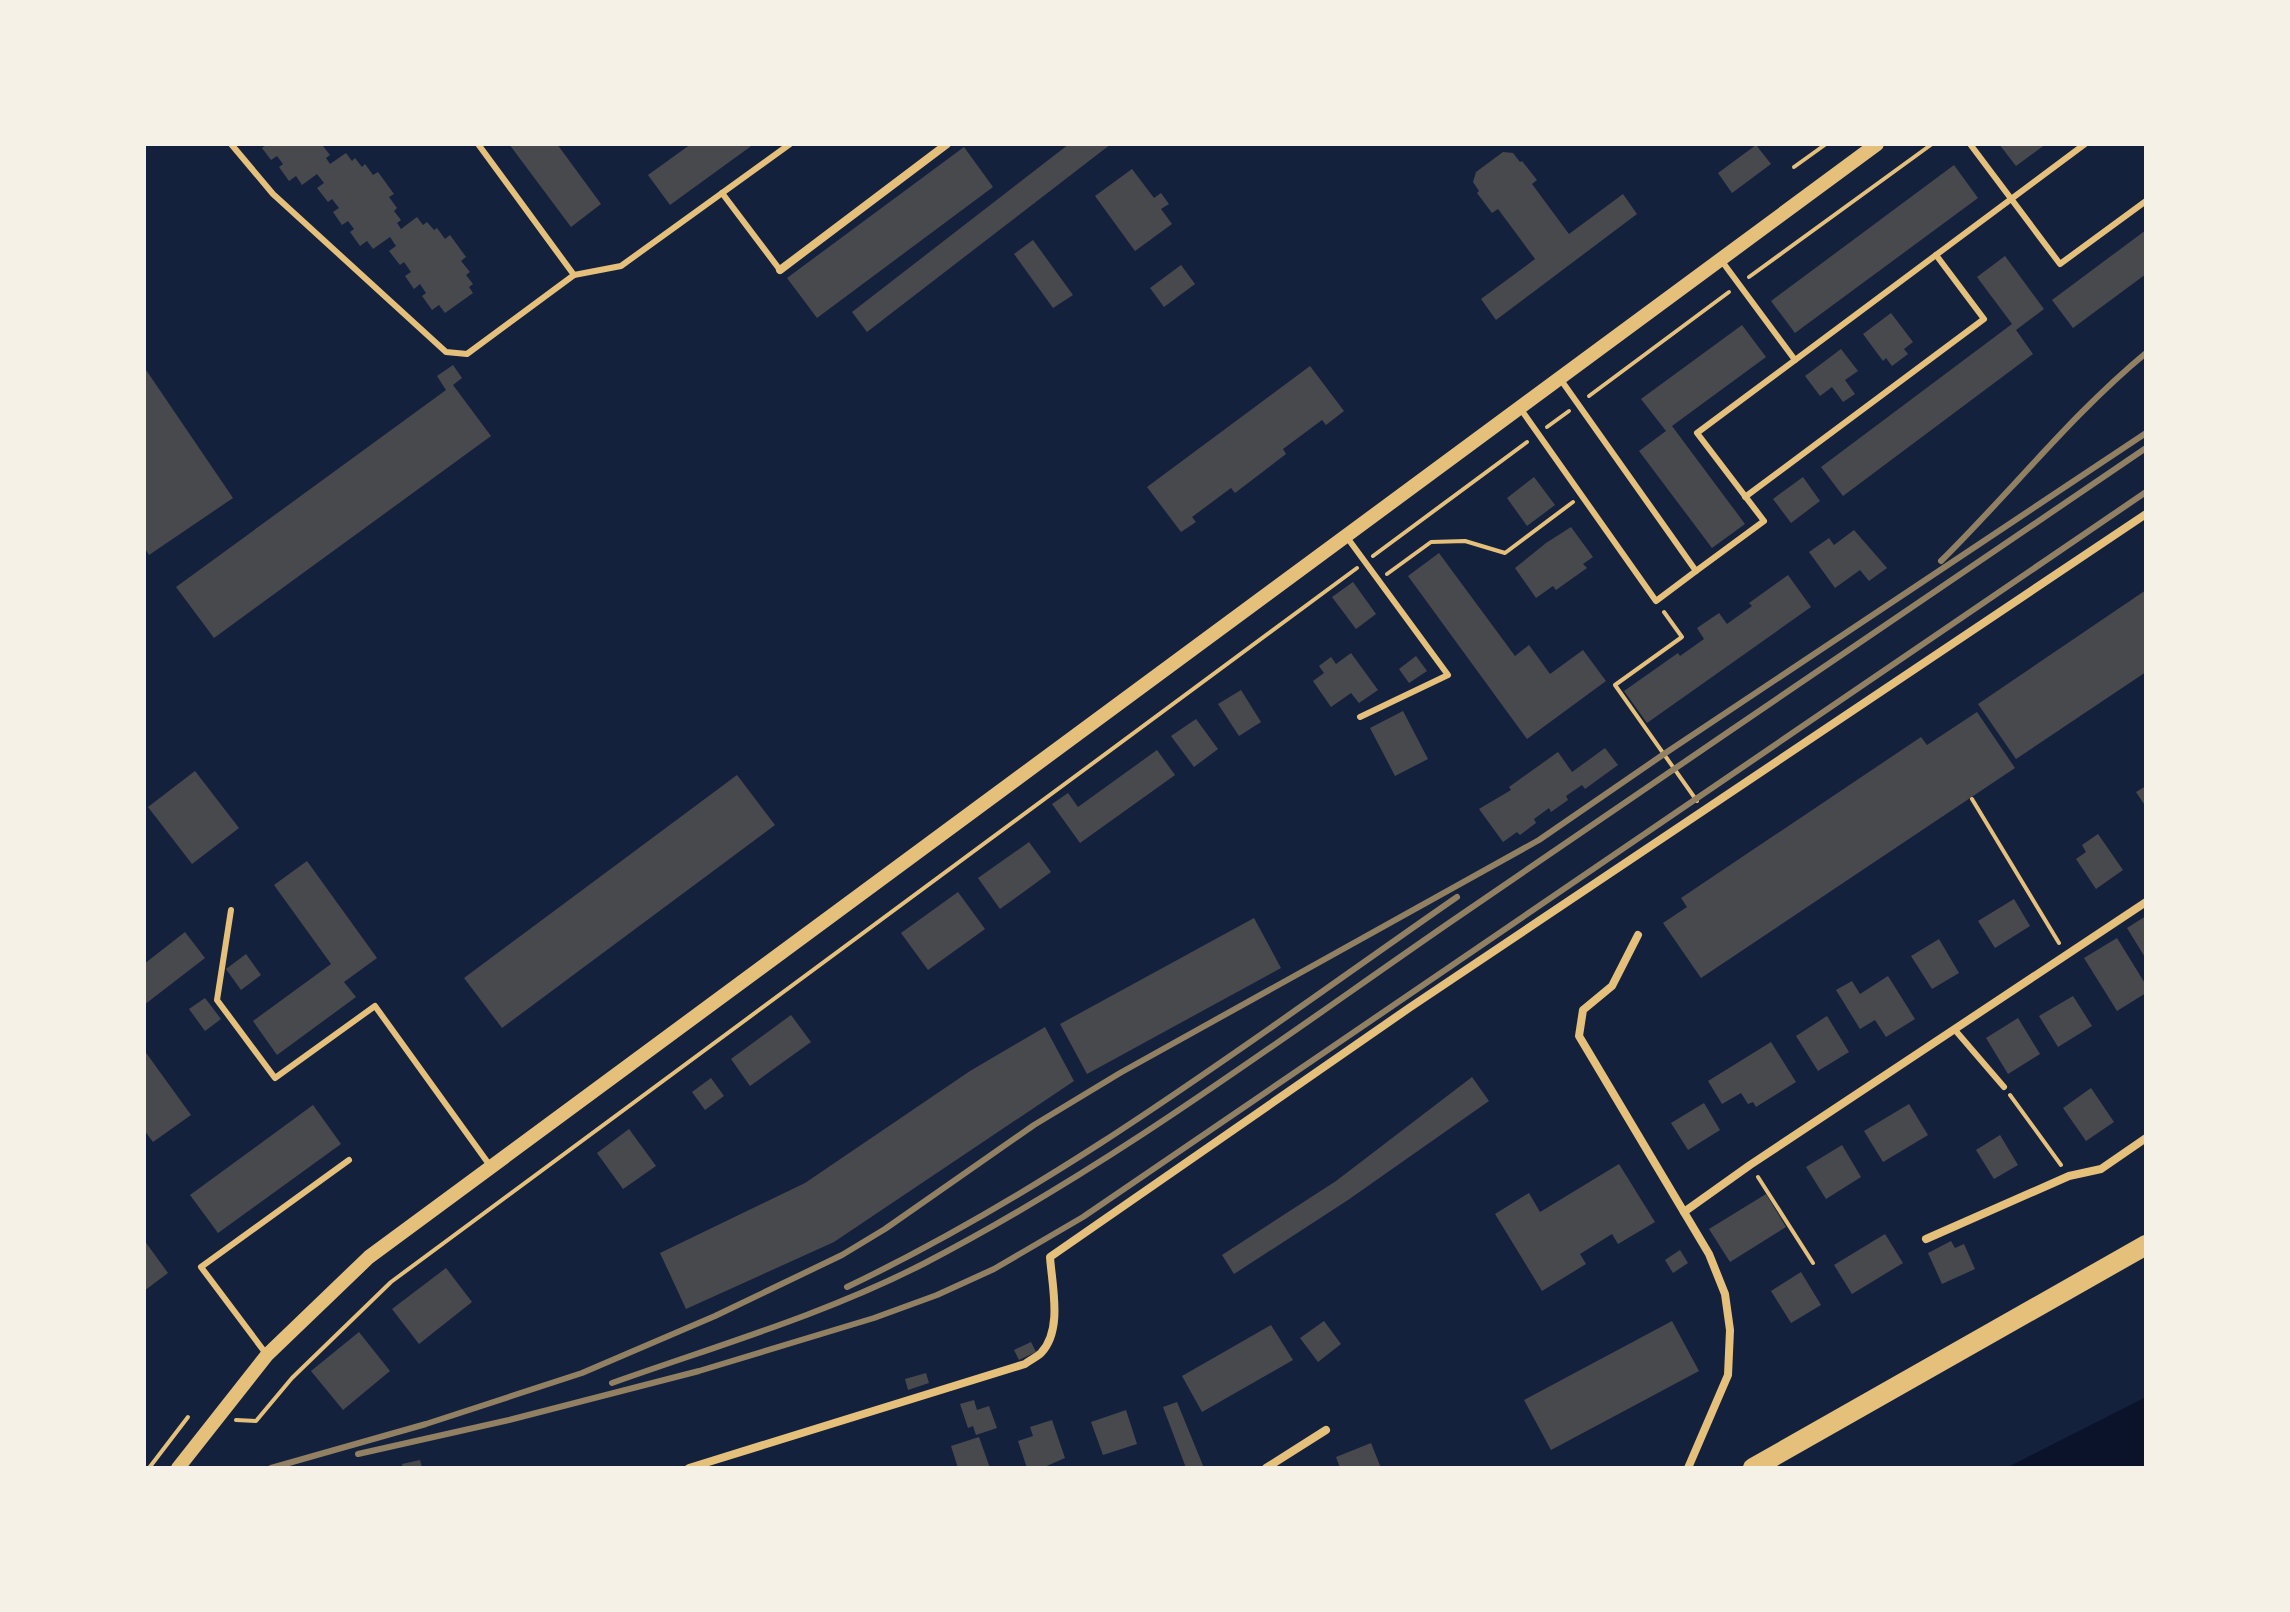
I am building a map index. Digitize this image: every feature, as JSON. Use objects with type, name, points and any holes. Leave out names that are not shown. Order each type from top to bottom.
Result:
[{"type":"main road","points":[[1753,1468],[2146,1245]]},
{"type":"street","points":[[780,270],[947,144]]},
{"type":"street","points":[[178,1468],[267,1355],[369,1257],[1877,144]]},
{"type":"street","points":[[689,1468],[1025,1364],[1041,1352],[1051,1337],[1054,1321],[1050,1257],[1396,1017],[2146,514]]},
{"type":"street","points":[[1684,1212],[2146,902]]},
{"type":"street","points":[[1638,935],[1612,986],[1583,1010],[1579,1036],[1709,1254],[1725,1294],[1730,1330],[1728,1375],[1688,1468]]},
{"type":"street","points":[[1926,1239],[2069,1176],[2101,1169],[2146,1138]]},
{"type":"street","points":[[1266,1468],[1326,1430]]},
{"type":"lane","points":[[231,144],[273,194],[446,352],[467,354],[574,275],[621,266],[790,144]]},
{"type":"lane","points":[[478,144],[574,275]]},
{"type":"lane","points":[[1970,144],[2060,264],[2146,201]]},
{"type":"lane","points":[[1520,408],[1656,601],[1764,521],[1697,433],[2085,144]]},
{"type":"lane","points":[[722,193],[780,270]]},
{"type":"lane","points":[[1745,497],[1984,319],[1936,255]]},
{"type":"lane","points":[[1721,260],[1795,360]]},
{"type":"lane","points":[[1559,378],[1696,571]]},
{"type":"lane","points":[[1346,536],[1448,675],[1360,717]]},
{"type":"lane","points":[[231,910],[217,1000],[275,1078],[375,1006],[491,1167]]},
{"type":"lane","points":[[1955,1030],[2004,1087]]},
{"type":"lane","points":[[267,1355],[201,1267],[349,1160]]},
{"type":"path","points":[[1794,167],[1826,144]]},
{"type":"path","points":[[1540,432],[1932,144]]},
{"type":"path","points":[[217,1419],[256,1421],[292,1378],[391,1282],[1527,442]]},
{"type":"path","points":[[1379,580],[1431,542],[1465,541],[1505,553],[1581,495]]},
{"type":"path","points":[[1656,601],[1682,637],[1615,685],[1705,811]]},
{"type":"path","points":[[1972,799],[2067,956]]},
{"type":"path","points":[[2004,1087],[2069,1176]]},
{"type":"path","points":[[1750,1165],[1813,1263]]},
{"type":"path","points":[[149,1468],[188,1417]]},
{"type":"water","points":[[2146,1397],[2146,1468],[2006,1468]]},
{"type":"building","points":[[267,144],[326,144],[323,146],[330,155],[326,158],[330,164],[346,153],[362,167],[365,164],[373,175],[378,172],[394,194],[389,197],[397,208],[394,211],[401,220],[397,223],[401,229],[417,217],[423,225],[427,222],[434,230],[437,228],[445,239],[450,235],[466,257],[461,261],[470,272],[466,275],[473,284],[469,287],[473,293],[445,313],[439,305],[432,310],[422,296],[426,293],[420,284],[414,289],[405,276],[411,272],[404,262],[400,265],[389,251],[396,246],[390,237],[373,249],[367,241],[360,246],[350,232],[354,229],[348,221],[342,225],[333,212],[339,208],[332,199],[328,202],[317,188],[324,183],[317,174],[302,185],[296,176],[289,181],[279,167],[283,164],[277,156],[271,160],[262,148]]},
{"type":"building","points":[[509,144],[557,144],[601,204],[571,227]]},
{"type":"building","points":[[691,144],[754,144],[670,205],[648,175]]},
{"type":"building","points":[[1069,144],[1111,144],[867,332],[852,312]]},
{"type":"building","points":[[1999,144],[2046,144],[2016,166]]},
{"type":"building","points":[[1756,145],[1771,164],[1732,193],[1718,173]]},
{"type":"building","points":[[964,147],[993,187],[817,318],[787,278]]},
{"type":"building","points":[[1503,152],[1513,153],[1522,161],[1537,180],[1532,184],[1569,234],[1623,194],[1637,214],[1496,320],[1481,299],[1535,259],[1498,209],[1492,213],[1473,182],[1476,172]]},
{"type":"building","points":[[1954,165],[1978,198],[1795,333],[1771,301]]},
{"type":"building","points":[[1132,169],[1154,198],[1161,193],[1169,204],[1161,209],[1172,224],[1135,251],[1095,196]]},
{"type":"building","points":[[2146,230],[2146,274],[2073,328],[2052,300]]},
{"type":"building","points":[[1033,240],[1073,295],[1053,308],[1014,254]]},
{"type":"building","points":[[2005,256],[2044,309],[2016,330],[2033,354],[1843,496],[1821,467],[2012,324],[1977,277]]},
{"type":"building","points":[[1181,265],[1195,284],[1164,307],[1150,288]]},
{"type":"building","points":[[1891,313],[1913,342],[1904,349],[1908,354],[1892,366],[1886,358],[1883,361],[1863,334]]},
{"type":"building","points":[[1742,325],[1766,357],[1672,426],[1745,524],[1712,548],[1639,451],[1666,431],[1641,399]]},
{"type":"building","points":[[1841,349],[1858,371],[1845,380],[1855,394],[1843,402],[1832,387],[1820,396],[1805,376]]},
{"type":"building","points":[[453,365],[462,378],[453,385],[491,436],[214,638],[176,587],[446,390],[437,376]]},
{"type":"building","points":[[1310,366],[1344,411],[1326,425],[1322,420],[1283,449],[1286,454],[1235,493],[1231,488],[1192,517],[1196,522],[1181,532],[1147,487]]},
{"type":"building","points":[[144,367],[233,498],[149,555],[144,547]]},
{"type":"building","points":[[1534,477],[1555,505],[1527,526],[1507,498]]},
{"type":"building","points":[[1803,477],[1820,501],[1791,523],[1773,499]]},
{"type":"building","points":[[1571,527],[1593,557],[1583,564],[1587,568],[1556,590],[1553,586],[1536,598],[1515,568]]},
{"type":"building","points":[[1854,530],[1887,568],[1869,581],[1860,570],[1835,588],[1809,552],[1829,538],[1834,545]]},
{"type":"building","points":[[1439,553],[1515,656],[1529,645],[1550,674],[1583,650],[1606,681],[1527,739],[1408,576]]},
{"type":"building","points":[[1788,575],[1811,607],[1647,723],[1624,691],[1678,653],[1680,656],[1704,639],[1697,628],[1719,613],[1727,624],[1752,606],[1749,603]]},
{"type":"building","points":[[1353,582],[1376,614],[1356,629],[1332,597]]},
{"type":"building","points":[[2146,590],[2146,672],[2016,759],[1978,704]]},
{"type":"building","points":[[1351,653],[1378,690],[1359,703],[1351,693],[1331,707],[1313,681],[1324,673],[1319,666],[1331,657],[1336,664]]},
{"type":"building","points":[[1416,656],[1427,671],[1409,683],[1399,669]]},
{"type":"building","points":[[1241,690],[1261,722],[1239,736],[1218,704]]},
{"type":"building","points":[[1403,711],[1428,759],[1395,776],[1370,728]]},
{"type":"building","points":[[1977,712],[2015,768],[1701,978],[1663,923],[1687,907],[1681,898],[1921,737],[1927,745]]},
{"type":"building","points":[[1196,719],[1218,749],[1194,767],[1171,736]]},
{"type":"building","points":[[1605,748],[1618,765],[1585,789],[1582,785],[1566,796],[1568,800],[1551,812],[1549,808],[1520,835],[1517,832],[1503,842],[1479,809],[1511,790],[1509,787],[1558,752],[1572,772]]},
{"type":"building","points":[[1157,750],[1175,775],[1080,843],[1052,804],[1068,793],[1078,807]]},
{"type":"building","points":[[195,771],[239,828],[192,864],[148,807]]},
{"type":"building","points":[[737,775],[775,825],[502,1028],[464,978]]},
{"type":"building","points":[[2146,786],[2146,807],[2136,792]]},
{"type":"building","points":[[2098,834],[2123,870],[2096,889],[2076,859],[2086,852],[2082,845]]},
{"type":"building","points":[[1029,842],[1051,872],[1000,909],[978,878]]},
{"type":"building","points":[[307,861],[377,958],[344,982],[356,997],[277,1055],[253,1021],[331,964],[274,885]]},
{"type":"building","points":[[958,892],[985,929],[928,970],[901,933]]},
{"type":"building","points":[[2014,899],[2030,926],[1995,948],[1978,921]]},
{"type":"building","points":[[2146,916],[2146,959],[2127,928]]},
{"type":"building","points":[[1254,918],[1281,968],[1087,1074],[1060,1024]]},
{"type":"building","points":[[185,932],[205,958],[144,1005],[144,964]]},
{"type":"building","points":[[2117,938],[2146,985],[2146,993],[2117,1011],[2084,958]]},
{"type":"building","points":[[1939,939],[1959,973],[1932,989],[1911,956]]},
{"type":"building","points":[[246,954],[261,975],[241,990],[226,969]]},
{"type":"building","points":[[1888,976],[1915,1019],[1886,1037],[1875,1020],[1860,1029],[1836,990],[1852,981],[1860,994]]},
{"type":"building","points":[[2073,996],[2092,1026],[2058,1047],[2039,1016]]},
{"type":"building","points":[[205,998],[221,1019],[205,1031],[189,1009]]},
{"type":"building","points":[[791,1015],[811,1042],[750,1086],[731,1059]]},
{"type":"building","points":[[1827,1016],[1849,1052],[1818,1071],[1796,1036]]},
{"type":"building","points":[[2018,1018],[2040,1054],[2008,1074],[1986,1038]]},
{"type":"building","points":[[1045,1027],[1074,1081],[834,1242],[686,1309],[660,1253],[805,1183],[970,1071]]},
{"type":"building","points":[[1771,1042],[1796,1082],[1756,1107],[1753,1102],[1748,1104],[1741,1093],[1722,1104],[1708,1081]]},
{"type":"building","points":[[144,1050],[191,1115],[153,1142],[144,1130]]},
{"type":"building","points":[[1472,1077],[1489,1101],[1348,1200],[1234,1274],[1222,1255],[1336,1181]]},
{"type":"building","points":[[711,1078],[724,1096],[705,1110],[692,1092]]},
{"type":"building","points":[[2091,1088],[2114,1122],[2086,1141],[2063,1108]]},
{"type":"building","points":[[1704,1103],[1720,1130],[1688,1150],[1671,1123]]},
{"type":"building","points":[[1909,1104],[1928,1135],[1883,1162],[1864,1131]]},
{"type":"building","points":[[313,1105],[341,1144],[218,1233],[190,1195]]},
{"type":"building","points":[[629,1129],[656,1166],[623,1189],[597,1153]]},
{"type":"building","points":[[2000,1135],[2018,1165],[1994,1179],[1976,1150]]},
{"type":"building","points":[[1842,1145],[1861,1177],[1826,1199],[1806,1167]]},
{"type":"building","points":[[1619,1164],[1655,1222],[1618,1244],[1612,1234],[1580,1254],[1586,1264],[1542,1291],[1495,1214],[1529,1193],[1540,1212]]},
{"type":"building","points":[[1766,1194],[1786,1227],[1730,1262],[1709,1229]]},
{"type":"building","points":[[1885,1234],[1903,1263],[1852,1294],[1834,1265]]},
{"type":"building","points":[[144,1240],[168,1273],[144,1291]]},
{"type":"building","points":[[1951,1241],[1955,1248],[1964,1244],[1975,1269],[1942,1284],[1928,1253]]},
{"type":"building","points":[[1680,1250],[1688,1263],[1673,1273],[1665,1260]]},
{"type":"building","points":[[446,1268],[472,1302],[419,1344],[392,1309]]},
{"type":"building","points":[[1801,1272],[1821,1305],[1791,1323],[1771,1291]]},
{"type":"building","points":[[1324,1321],[1341,1344],[1318,1362],[1300,1338]]},
{"type":"building","points":[[1672,1321],[1699,1371],[1551,1450],[1524,1400]]},
{"type":"building","points":[[1271,1325],[1293,1360],[1202,1412],[1182,1376]]},
{"type":"building","points":[[359,1332],[390,1371],[343,1410],[311,1371]]},
{"type":"building","points":[[1031,1342],[1036,1352],[1019,1360],[1014,1350]]},
{"type":"building","points":[[926,1373],[929,1383],[908,1390],[905,1379]]},
{"type":"building","points":[[974,1400],[977,1410],[989,1406],[997,1428],[976,1435],[973,1426],[968,1428],[960,1404]]},
{"type":"building","points":[[1177,1402],[1204,1468],[1186,1468],[1163,1407]]},
{"type":"building","points":[[1126,1410],[1137,1444],[1103,1455],[1091,1422]]},
{"type":"building","points":[[1052,1420],[1065,1458],[1042,1468],[1027,1468],[1018,1441],[1033,1436],[1030,1427]]},
{"type":"building","points":[[979,1437],[990,1468],[958,1468],[951,1446]]},
{"type":"building","points":[[1371,1443],[1381,1468],[1340,1468],[1336,1457]]},
{"type":"building","points":[[420,1460],[422,1468],[403,1468],[402,1464]]},
{"type":"railway","points":[[1941,561],[2092,402],[2146,353]]},
{"type":"railway","points":[[271,1468],[426,1424],[582,1373],[715,1316],[842,1255],[885,1229],[1034,1125],[1120,1073],[1539,840],[2146,433]]},
{"type":"railway","points":[[612,1383],[849,1298],[925,1263],[1061,1186],[1192,1101],[2146,448]]},
{"type":"railway","points":[[358,1454],[509,1420],[699,1371],[874,1318],[937,1295],[994,1269],[1083,1217],[2146,492]]},
{"type":"railway","points":[[847,1287],[928,1246],[1084,1154],[1457,897]]}]
